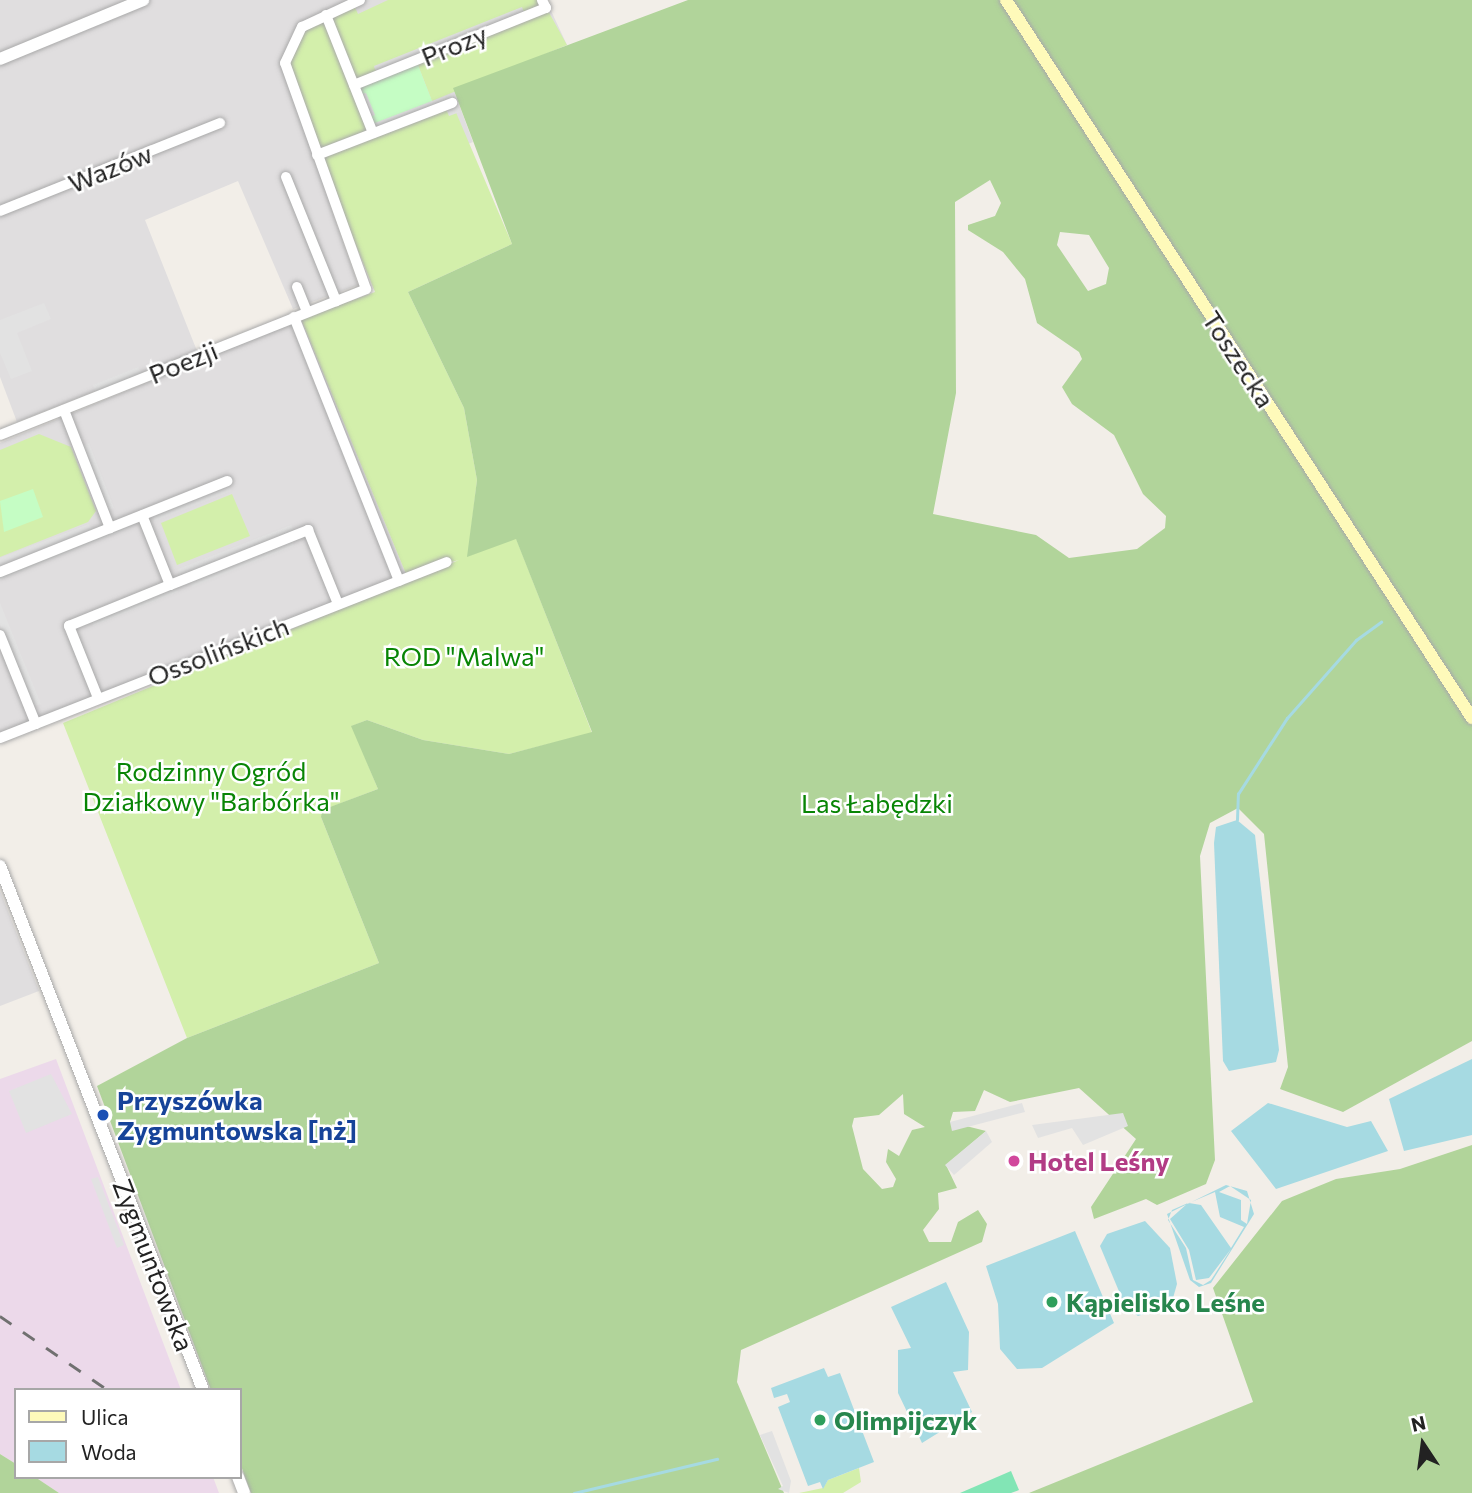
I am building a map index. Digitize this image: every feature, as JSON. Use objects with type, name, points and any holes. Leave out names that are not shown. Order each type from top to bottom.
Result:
[{"type":"main road","name":"Toszecka","points":[[1006,0],[1472,718]]},
{"type":"street","points":[[0,59],[144,0]]},
{"type":"street","points":[[360,0],[297,32],[285,64],[317,155],[452,103]]},
{"type":"street","name":"Prozy","points":[[354,85],[546,8],[542,0]]},
{"type":"street","points":[[326,15],[373,133]]},
{"type":"street","name":"Wazów","points":[[0,211],[220,123]]},
{"type":"street","name":"Poezji","points":[[0,435],[366,289],[317,155]]},
{"type":"street","points":[[286,177],[336,301]]},
{"type":"street","points":[[297,287],[307,313]]},
{"type":"street","points":[[294,317],[399,581]]},
{"type":"street","points":[[64,410],[110,528]]},
{"type":"street","points":[[0,572],[229,481]]},
{"type":"street","points":[[142,515],[170,584]]},
{"type":"street","points":[[98,698],[69,626],[170,584],[309,530],[338,604]]},
{"type":"street","name":"Ossolińskich","points":[[0,738],[447,562]]},
{"type":"street","points":[[0,635],[36,724]]},
{"type":"street","name":"Zygmuntowska","points":[[0,866],[202,1388]]},
{"type":"shaded area","points":[[0,0],[546,0],[567,45],[453,88],[473,142],[328,199],[358,285],[293,309],[238,181],[145,220],[197,351],[17,422],[0,377]]},
{"type":"shaded area","points":[[522,7],[526,17],[378,75],[374,66]]},
{"type":"shaded area","points":[[452,94],[460,112],[449,116],[444,104],[375,130],[370,125]]},
{"type":"shaded area","points":[[44,303],[51,319],[17,333],[32,371],[11,379],[0,353],[0,320]]},
{"type":"shaded area","points":[[301,319],[406,574],[0,736],[0,443]]},
{"type":"shaded area","points":[[138,367],[142,374],[96,392],[93,385]]},
{"type":"shaded area","points":[[89,443],[114,508],[106,511],[81,446]]},
{"type":"shaded area","points":[[228,484],[231,491],[155,521],[153,514]]},
{"type":"shaded area","points":[[89,524],[92,530],[0,566],[0,558]]},
{"type":"shaded area","points":[[129,525],[130,528],[0,580],[0,575]]},
{"type":"shaded area","points":[[291,525],[294,531],[180,576],[178,569]]},
{"type":"shaded area","points":[[292,540],[294,546],[192,587],[190,581]]},
{"type":"shaded area","points":[[176,586],[178,592],[93,626],[91,620]]},
{"type":"shaded area","points":[[0,603],[41,704],[33,706],[0,625]]},
{"type":"shaded area","points":[[0,891],[39,991],[0,1006]]},
{"type":"shaded area","points":[[56,1059],[180,1388],[14,1388],[14,1463],[0,1454],[0,1079]]},
{"type":"shaded area","points":[[51,1074],[72,1114],[26,1133],[9,1091]]},
{"type":"shaded area","points":[[1022,1103],[1025,1112],[952,1131],[950,1122]]},
{"type":"shaded area","points":[[1123,1113],[1128,1126],[1083,1145],[1072,1128],[1038,1138],[1032,1125]]},
{"type":"shaded area","points":[[986,1131],[992,1142],[954,1175],[945,1165]]},
{"type":"shaded area","points":[[98,1177],[124,1245],[117,1248],[91,1179]]},
{"type":"shaded area","points":[[772,1431],[791,1481],[789,1493],[778,1489],[783,1486],[760,1435]]},
{"type":"shaded area","points":[[38,1479],[214,1479],[219,1493],[59,1493]]},
{"type":"green space","points":[[388,0],[542,0],[567,45],[432,101],[416,60],[374,67],[378,75],[354,84],[373,133],[452,103],[512,244],[408,292],[464,408],[477,480],[468,556],[516,538],[592,733],[509,754],[423,740],[367,720],[352,726],[378,789],[323,810],[321,817],[379,963],[187,1038],[63,723],[459,560],[406,574],[301,319],[375,292],[287,76],[297,32],[353,3],[358,14]]},
{"type":"green space","name":"Las Łabędzki","points":[[688,0],[1472,0],[1472,1041],[1343,1112],[1280,1089],[1288,1067],[1264,834],[1238,808],[1210,823],[1200,856],[1215,1160],[1206,1184],[1157,1205],[1146,1199],[1094,1219],[1091,1207],[1136,1139],[1079,1088],[1010,1102],[984,1090],[975,1111],[953,1112],[950,1122],[986,1131],[946,1165],[957,1188],[938,1193],[939,1209],[923,1230],[929,1242],[951,1242],[958,1222],[978,1210],[987,1224],[982,1242],[741,1350],[737,1382],[784,1493],[251,1493],[242,1468],[242,1388],[210,1388],[97,1086],[187,1038],[379,963],[321,817],[322,810],[378,789],[351,726],[367,720],[423,740],[509,754],[592,732],[516,539],[467,557],[477,480],[464,408],[408,292],[512,244],[453,88]],"holes":[[[990,180],[1001,203],[995,216],[968,225],[968,230],[1003,252],[1025,279],[1037,323],[1079,352],[1082,359],[1062,387],[1072,404],[1114,435],[1143,494],[1166,516],[1165,528],[1137,549],[1069,558],[1036,535],[933,514],[956,393],[955,202]],[[1060,232],[1089,235],[1109,268],[1106,284],[1088,291],[1057,245]],[[903,1094],[904,1114],[925,1127],[912,1130],[899,1156],[888,1149],[886,1162],[896,1179],[893,1187],[882,1189],[863,1169],[852,1126],[854,1118],[879,1115]]]},
{"type":"green space","points":[[416,60],[432,101],[370,125],[367,118],[375,115],[366,93],[358,95],[354,85]]},
{"type":"green space","points":[[39,434],[71,447],[96,511],[88,522],[0,557],[0,450]]},
{"type":"green space","points":[[33,489],[43,517],[4,532],[0,501]]},
{"type":"green space","points":[[232,494],[250,536],[177,565],[161,523]]},
{"type":"green space","points":[[1472,1145],[1472,1493],[1029,1493],[1253,1402],[1213,1288],[1282,1201],[1336,1179],[1400,1169]]},
{"type":"green space","points":[[0,1454],[14,1463],[14,1479],[38,1479],[59,1493],[0,1493]]},
{"type":"green space","points":[[859,1468],[861,1482],[843,1493],[799,1493],[823,1488],[828,1480]]},
{"type":"green space","points":[[1011,1471],[1019,1490],[1011,1493],[960,1493]]},
{"type":"water","points":[[1237,820],[1255,835],[1279,1050],[1276,1062],[1229,1071],[1223,1061],[1214,843],[1216,827]]},
{"type":"water","points":[[1472,1059],[1472,1135],[1404,1151],[1389,1099]]},
{"type":"water","points":[[1268,1103],[1347,1127],[1371,1121],[1388,1151],[1276,1189],[1231,1131]]},
{"type":"water","points":[[1226,1185],[1230,1186],[1219,1192],[1241,1200],[1241,1220],[1247,1224],[1251,1203],[1254,1214],[1211,1283],[1199,1287],[1190,1280],[1170,1224],[1186,1248],[1193,1280],[1203,1285],[1211,1280],[1231,1249],[1209,1278],[1196,1280],[1189,1250],[1170,1219],[1189,1203],[1201,1205],[1231,1248],[1244,1227],[1220,1217],[1215,1192],[1192,1202]]},
{"type":"water","points":[[1230,1186],[1247,1191],[1249,1199]]},
{"type":"water","points":[[1145,1221],[1170,1248],[1177,1284],[1171,1305],[1138,1316],[1126,1308],[1100,1246],[1107,1234]]},
{"type":"water","name":"Kąpielisko Leśne","points":[[1075,1231],[1114,1323],[1042,1368],[1017,1369],[1000,1349],[998,1304],[986,1266]]},
{"type":"water","points":[[946,1282],[969,1332],[968,1370],[953,1372],[972,1412],[922,1443],[898,1393],[898,1350],[911,1348],[891,1307]]},
{"type":"water","name":"Olimpijczyk","points":[[824,1368],[828,1377],[840,1373],[874,1462],[828,1480],[823,1489],[820,1482],[808,1486],[778,1407],[790,1402],[787,1394],[774,1398],[771,1388]]},
{"type":"waterway","points":[[1237,820],[1238,794],[1287,718],[1356,640],[1381,622]]},
{"type":"waterway","points":[[574,1493],[717,1459]]},
{"type":"railway","points":[[0,1316],[105,1388]]},
{"type":"place","name":"Przyszówka Zygmuntowska [nż]","points":[[103,1115]]},
{"type":"place","name":"Hotel Leśny","points":[[1014,1161]]},
{"type":"place","name":"Kąpielisko Leśne","points":[[1052,1302]]},
{"type":"place","name":"Olimpijczyk","points":[[820,1420]]},
{"type":"park label","name":"ROD \"Malwa\"","points":[[464,656]]},
{"type":"park label","name":"Rodzinny Ogród Działkowy \"Barbórka\"","points":[[211,786]]}]
